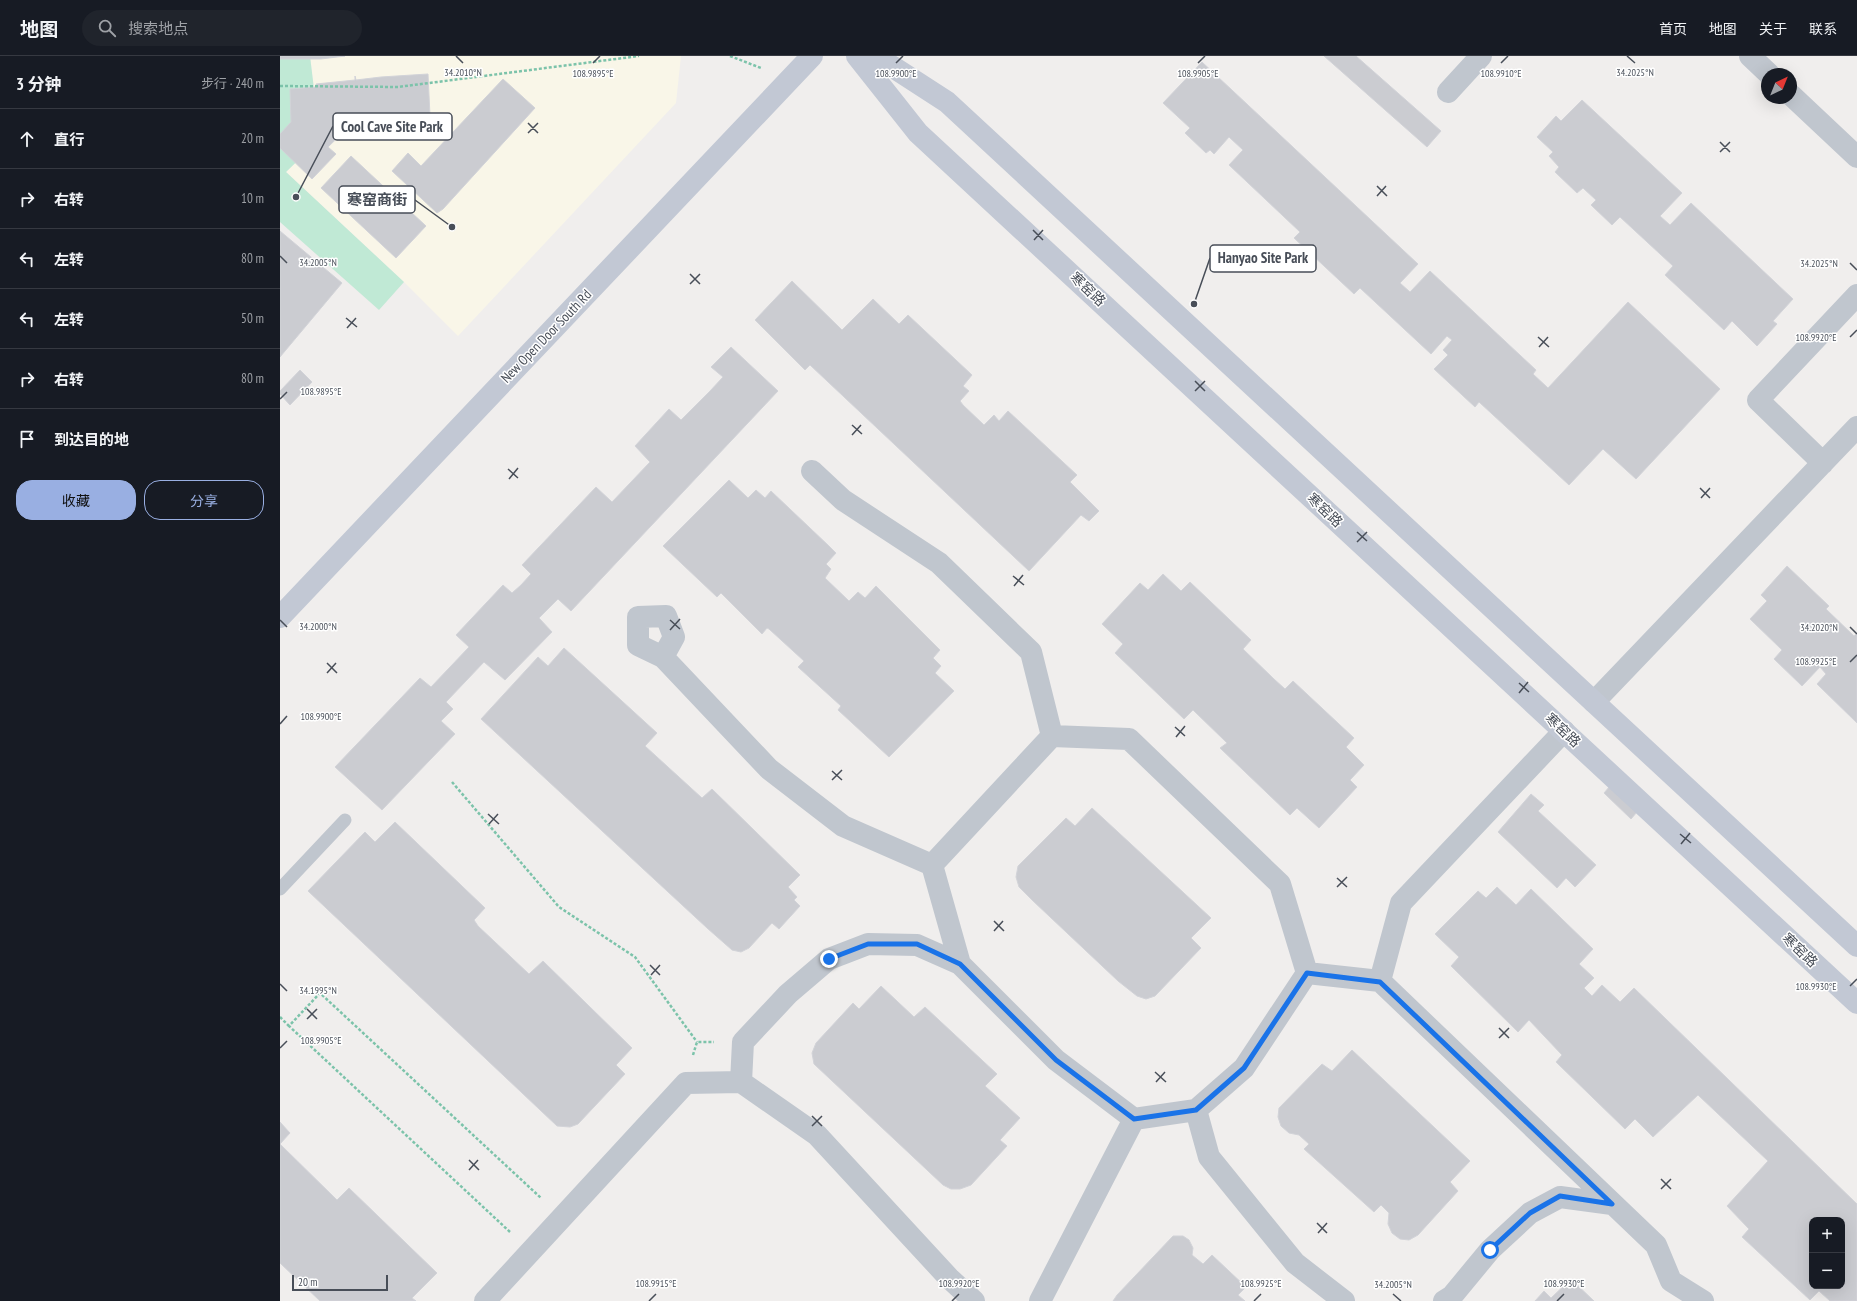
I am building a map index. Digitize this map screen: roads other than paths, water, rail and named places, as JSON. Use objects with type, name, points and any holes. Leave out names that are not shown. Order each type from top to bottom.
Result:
[{"type":"street","name":"New Open Door South Rd","points":[[280,617],[812,56]]},
{"type":"street","name":"寒窑路","points":[[857,56],[918,132],[1857,1003]]},
{"type":"street","points":[[876,56],[947,102],[1857,946]]},
{"type":"street","points":[[1448,92],[1481,56]]},
{"type":"street","points":[[1750,56],[1763,68]]},
{"type":"street","points":[[1797,101],[1857,157]]},
{"type":"street","points":[[1823,463],[1758,400],[1857,295]]},
{"type":"street","points":[[1594,702],[1857,427]]},
{"type":"street","points":[[812,471],[844,500],[939,563],[1031,652],[1052,736]]},
{"type":"street","points":[[663,657],[769,769],[842,826],[932,865]]},
{"type":"street","points":[[1380,982],[1401,903],[1564,730]]},
{"type":"street","points":[[932,865],[1052,736],[1129,739],[1280,884],[1307,973]]},
{"type":"street","points":[[932,865],[960,964]]},
{"type":"street","points":[[741,1082],[743,1042],[788,994],[829,959],[868,944],[917,944],[960,964],[1056,1060],[1134,1119],[1196,1110],[1244,1068],[1307,973]]},
{"type":"street","points":[[1307,973],[1380,982],[1656,1245],[1671,1280],[1703,1301]]},
{"type":"street","points":[[485,1301],[686,1083],[741,1082],[817,1135],[949,1278],[974,1301]]},
{"type":"street","points":[[1196,1110],[1210,1157],[1295,1263],[1344,1301]]},
{"type":"street","points":[[1040,1301],[1134,1119]]},
{"type":"street","points":[[1444,1301],[1452,1296],[1490,1250],[1530,1213],[1560,1196],[1612,1204]]},
{"type":"lane","points":[[280,889],[345,820]]},
{"type":"place","name":"Cool Cave Site Park","points":[[296,197]]},
{"type":"place","name":"寒窑商街","points":[[452,227]]},
{"type":"place","name":"Hanyao Site Park","points":[[1194,304]]}]
